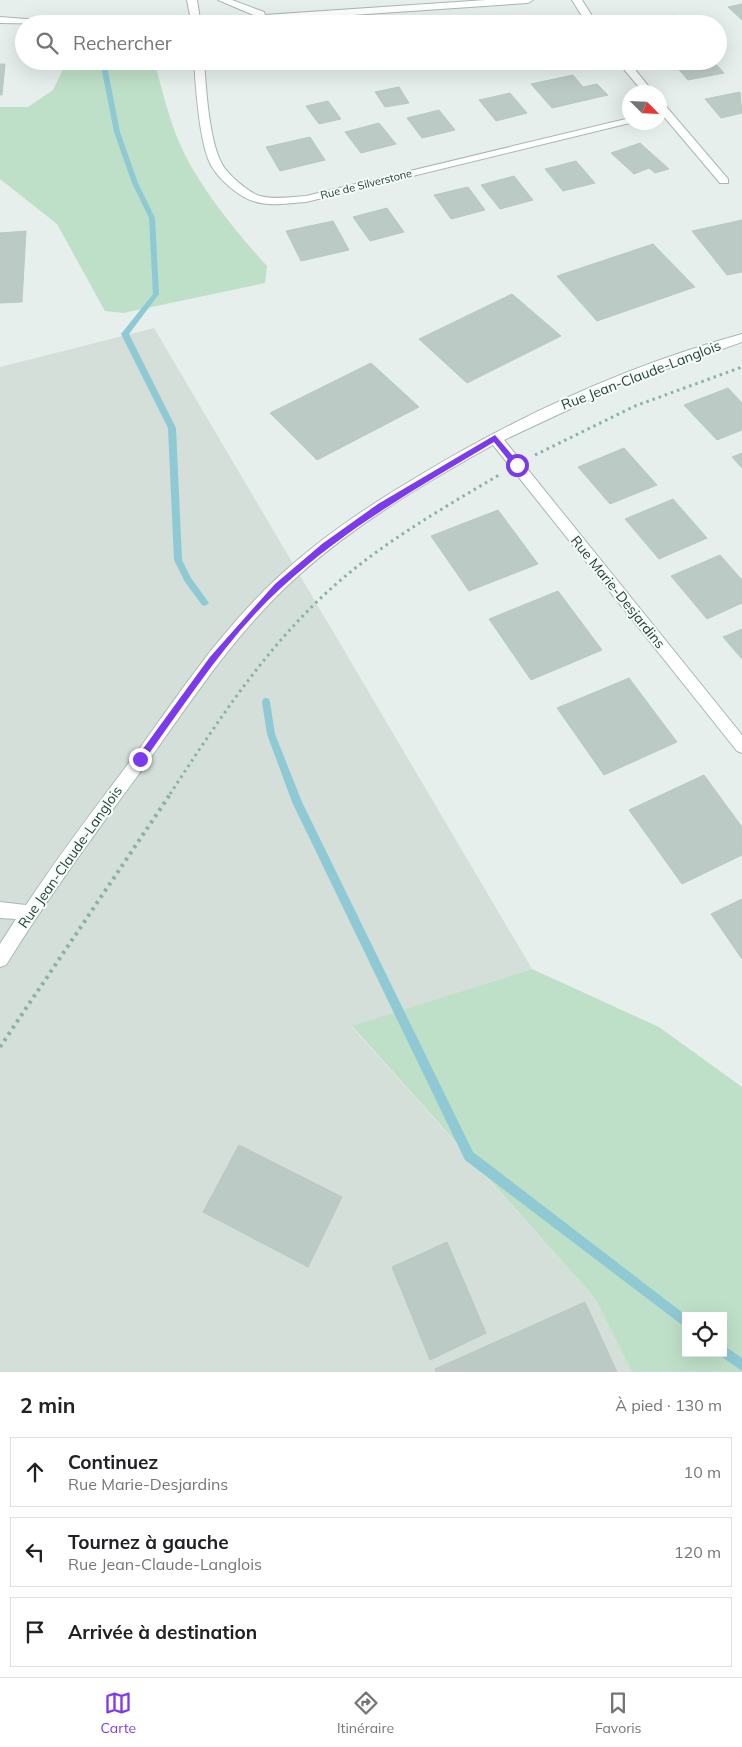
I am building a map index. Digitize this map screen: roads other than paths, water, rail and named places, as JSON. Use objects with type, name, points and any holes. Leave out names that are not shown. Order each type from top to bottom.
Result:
[{"type":"street","points":[[192,0],[195,15]]},
{"type":"street","points":[[223,0],[267,15]]},
{"type":"street","points":[[286,15],[528,0]]},
{"type":"street","points":[[577,0],[586,15]]},
{"type":"street","points":[[0,20],[15,21]]},
{"type":"street","name":"Rue de Silverstone","points":[[200,70],[201,91],[211,148],[218,166],[244,193],[257,199],[272,201],[306,199],[622,123]]},
{"type":"street","points":[[630,70],[642,85]]},
{"type":"street","points":[[667,118],[724,181]]},
{"type":"street","name":"Rue Jean-Claude-Langlois","points":[[0,959],[28,913],[213,659],[278,586],[325,546],[381,506],[495,438],[562,404],[676,359],[739,343]]},
{"type":"street","name":"Rue Marie-Desjardins","points":[[495,438],[742,746]]},
{"type":"street","points":[[0,910],[28,913]]},
{"type":"waterway","points":[[105,70],[117,132],[135,183],[152,218],[156,294],[125,334],[172,428],[178,560],[188,580],[205,603]]},
{"type":"waterway","points":[[266,702],[271,734],[297,802],[469,1156],[682,1319]]},
{"type":"waterway","points":[[727,1354],[742,1365]]}]
